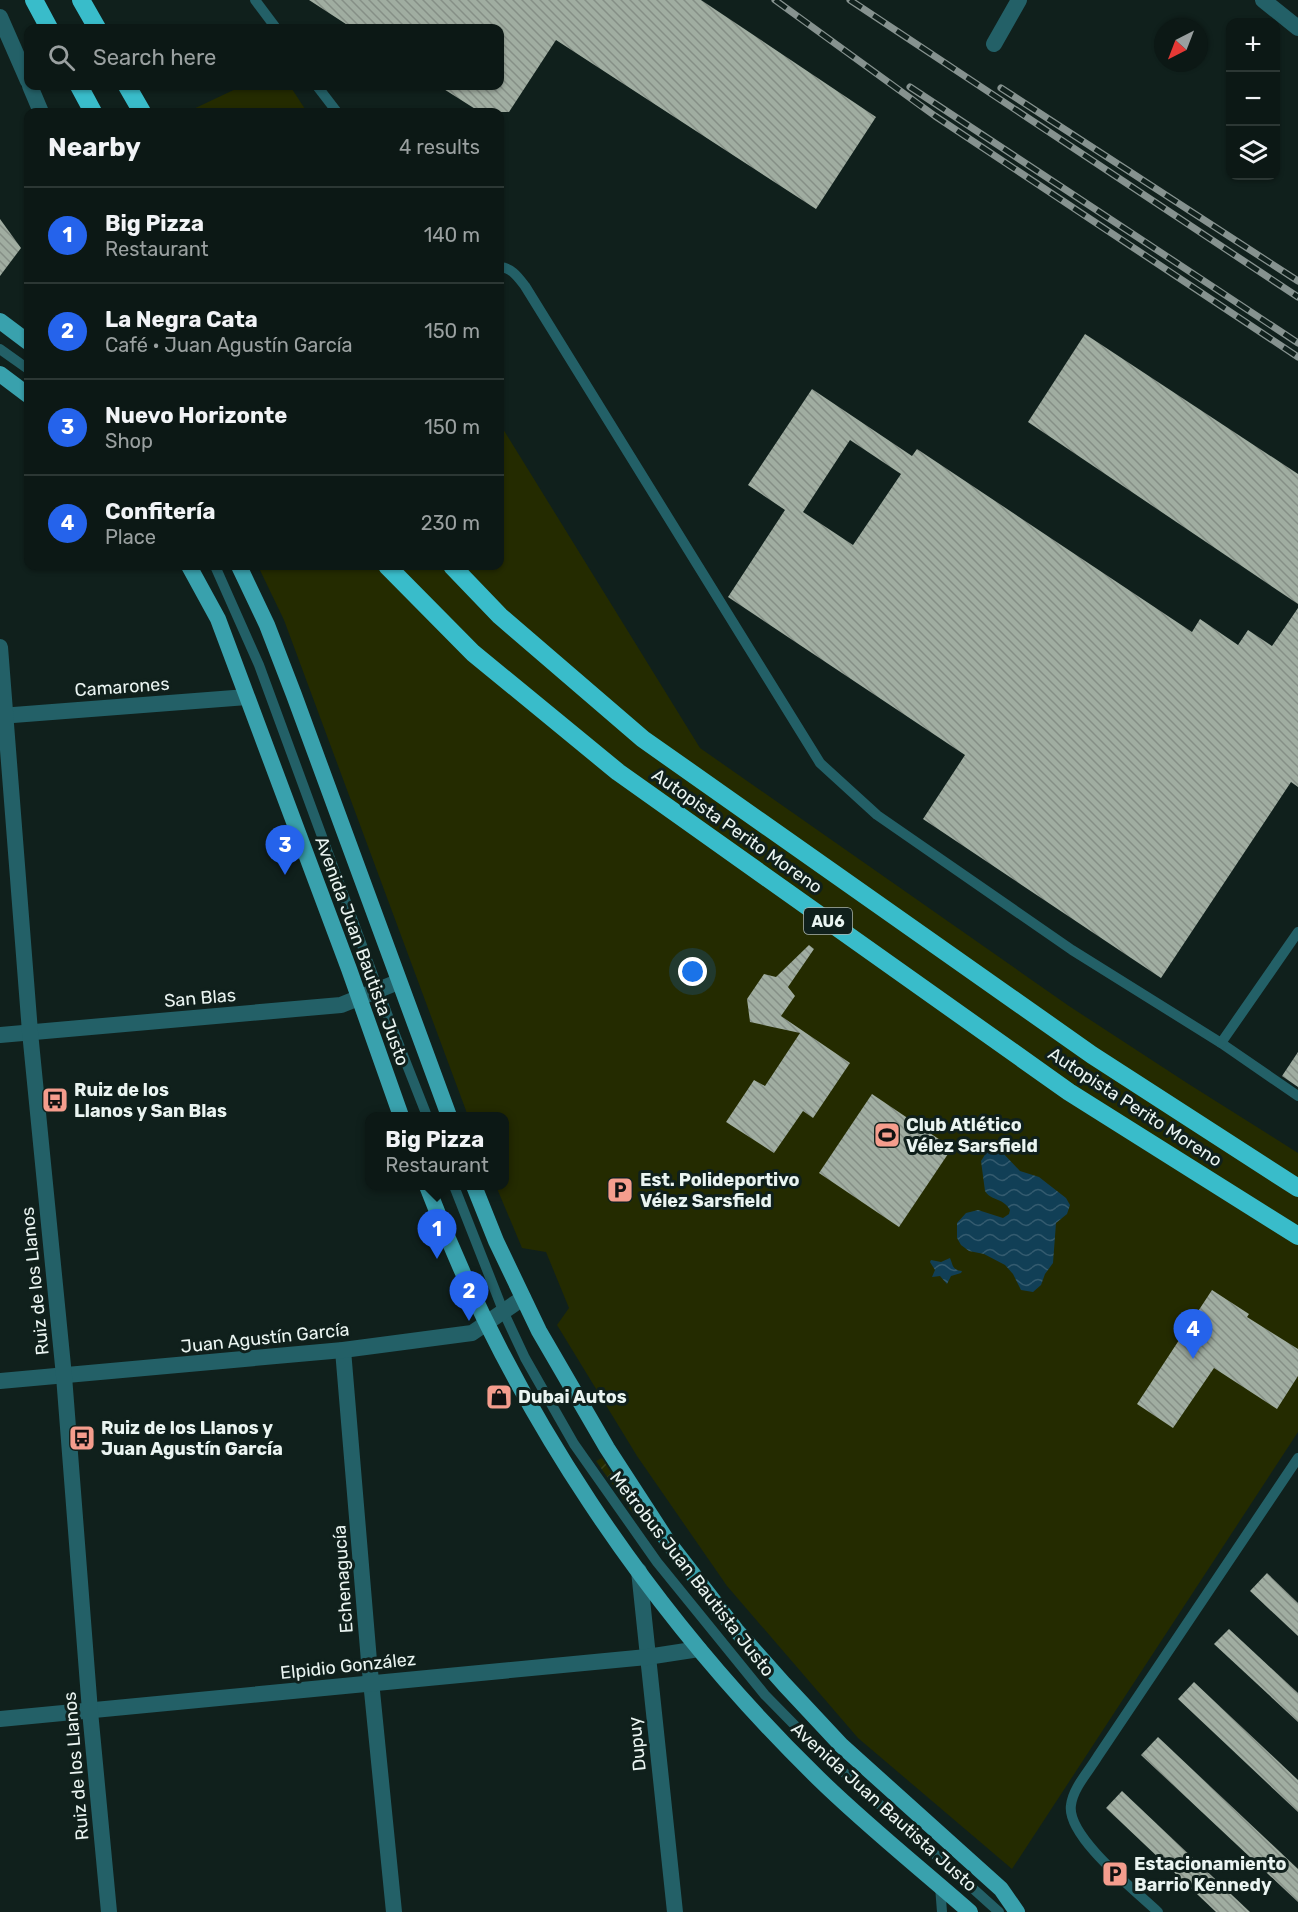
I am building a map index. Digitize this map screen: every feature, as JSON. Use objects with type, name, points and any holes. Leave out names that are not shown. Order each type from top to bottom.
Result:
[{"type":"highway","points":[[34,0],[47,24]]},
{"type":"highway","points":[[81,0],[95,24]]},
{"type":"highway","points":[[81,90],[91,108]]},
{"type":"highway","points":[[129,90],[140,108]]},
{"type":"highway","name":"Autopista Perito Moreno","points":[[391,570],[473,653],[618,772],[1069,1092],[1298,1236]]},
{"type":"highway","name":"Autopista Perito Moreno","points":[[456,570],[500,616],[643,739],[1092,1055],[1298,1188]]},
{"type":"main road","points":[[0,321],[24,339]]},
{"type":"main road","points":[[0,374],[24,392]]},
{"type":"main road","name":"Avenida Juan Bautista Justo","points":[[191,570],[218,619],[400,1112]]},
{"type":"main road","name":"Avenida Juan Bautista Justo","points":[[240,570],[267,625],[294,695],[447,1112]]},
{"type":"main road","name":"Avenida Juan Bautista Justo","points":[[429,1190],[486,1324],[534,1412],[577,1481],[666,1609],[757,1715],[819,1779],[970,1912]]},
{"type":"main road","name":"Avenida Juan Bautista Justo","points":[[476,1190],[496,1241],[539,1331],[607,1449],[668,1542],[736,1630],[841,1745],[1001,1889],[1017,1912]]},
{"type":"street","points":[[994,44],[1019,0]]},
{"type":"street","points":[[1263,0],[1298,28]]},
{"type":"street","points":[[0,17],[24,72]]},
{"type":"street","points":[[32,90],[39,108]]},
{"type":"street","name":"Ruiz de los Llanos","points":[[0,647],[3,716],[30,1032],[64,1376],[90,1711],[109,1912]]},
{"type":"street","name":"Camarones","points":[[3,716],[247,697]]},
{"type":"street","name":"San Blas","points":[[0,1035],[341,1005],[398,982]]},
{"type":"street","name":"Juan Agustín García","points":[[0,1382],[343,1350],[472,1333],[523,1298]]},
{"type":"street","name":"Echenagucía","points":[[343,1350],[393,1912]]},
{"type":"street","name":"Dupuy","points":[[639,1571],[675,1912]]},
{"type":"street","name":"Elpidio González","points":[[0,1719],[647,1657],[699,1649]]},
{"type":"lane","points":[[255,0],[273,24]]},
{"type":"lane","points":[[320,90],[333,108]]},
{"type":"lane","points":[[504,267],[517,275],[525,286],[820,763],[877,815],[1072,950],[1221,1043],[1298,1096]]},
{"type":"lane","points":[[0,349],[24,366]]},
{"type":"lane","points":[[217,570],[259,665],[425,1112]]},
{"type":"lane","points":[[1221,1043],[1298,932]]},
{"type":"lane","name":"Metrobus Juan Bautista Justo","points":[[456,1190],[504,1313],[525,1358],[574,1444],[657,1562],[765,1695],[819,1750],[999,1912]]},
{"type":"lane","points":[[1157,1912],[1087,1844],[1077,1830],[1072,1817],[1071,1805],[1076,1790],[1298,1458]]},
{"type":"lane","points":[[940,1886],[942,1912]]},
{"type":"green space","points":[[234,90],[293,90],[304,108],[195,108]]},
{"type":"green space","name":"Club Atlético Vélez Sarsfield","points":[[504,430],[700,748],[1069,1006],[1298,1153],[1298,1432],[1012,1869],[858,1738],[727,1586],[637,1456],[557,1325],[569,1308],[546,1252],[522,1248],[498,1190],[509,1190],[509,1112],[467,1112],[284,620],[260,570],[504,570]]},
{"type":"green space","points":[[602,1458],[637,1515],[637,1517],[596,1461]]},
{"type":"water","points":[[1001,1151],[1020,1171],[1039,1177],[1066,1198],[1070,1205],[1067,1214],[1056,1223],[1053,1263],[1041,1285],[1033,1292],[1021,1290],[1013,1274],[1005,1265],[984,1254],[969,1251],[961,1245],[957,1238],[957,1223],[966,1213],[978,1210],[1003,1218],[1009,1214],[1010,1210],[1007,1206],[985,1191],[981,1161],[986,1153]]},
{"type":"water","points":[[950,1258],[953,1267],[962,1271],[961,1273],[951,1276],[947,1284],[940,1276],[932,1277],[935,1270],[931,1260],[941,1262]]},
{"type":"building","points":[[309,0],[701,0],[876,117],[816,209],[556,40],[509,112],[504,112],[504,108],[474,108],[445,90],[504,90],[504,24],[346,24]]},
{"type":"building","points":[[0,219],[21,248],[0,276]]},
{"type":"building","points":[[1085,334],[1298,474],[1298,604],[1028,422]]},
{"type":"building","points":[[812,389],[912,456],[917,449],[1192,632],[1200,619],[1238,645],[1248,630],[1272,646],[1298,608],[1298,787],[1291,782],[1161,978],[923,819],[965,755],[728,597],[785,510],[748,485]],"holes":[[[850,440],[901,474],[853,545],[803,512]]]},
{"type":"building","points":[[809,945],[814,949],[788,987],[795,996],[781,1016],[850,1063],[813,1118],[803,1111],[774,1153],[726,1122],[754,1080],[765,1086],[800,1033],[750,1022],[747,999],[764,974],[776,977]]},
{"type":"building","points":[[1298,1052],[1298,1087],[1282,1076]]},
{"type":"building","points":[[872,1094],[952,1148],[899,1227],[819,1173]]},
{"type":"building","points":[[1212,1290],[1249,1314],[1247,1317],[1298,1349],[1298,1376],[1277,1409],[1214,1368],[1173,1428],[1137,1404]]},
{"type":"building","points":[[1267,1573],[1298,1603],[1298,1636],[1250,1591]]},
{"type":"building","points":[[1229,1629],[1298,1693],[1298,1722],[1214,1644]]},
{"type":"building","points":[[1194,1682],[1298,1780],[1298,1812],[1178,1699]]},
{"type":"building","points":[[1158,1737],[1298,1869],[1298,1902],[1141,1755]]},
{"type":"building","points":[[1122,1791],[1250,1912],[1216,1912],[1106,1808]]},
{"type":"railway","points":[[775,0],[935,116],[1298,357]]},
{"type":"railway","points":[[850,0],[1298,297]]},
{"type":"railway","points":[[910,87],[1298,343]]},
{"type":"railway","points":[[1001,88],[1298,281]]},
{"type":"place","name":"Nuevo Horizonte","points":[[285,875]]},
{"type":"place","name":"Ruiz de los Llanos y San Blas","points":[[55,1100]]},
{"type":"place","name":"Club Atlético Vélez Sarsfield","points":[[887,1135]]},
{"type":"place","name":"Est. Polideportivo Vélez Sarsfield","points":[[620,1190]]},
{"type":"place","name":"Big Pizza","points":[[437,1259]]},
{"type":"place","name":"La Negra Cata","points":[[469,1321]]},
{"type":"place","name":"Confitería","points":[[1193,1359]]},
{"type":"place","name":"Dubai Autos","points":[[499,1397]]},
{"type":"place","name":"Ruiz de los Llanos y Juan Agustín García","points":[[82,1438]]},
{"type":"place","name":"Estacionamiento Barrio Kennedy","points":[[1115,1874]]}]
